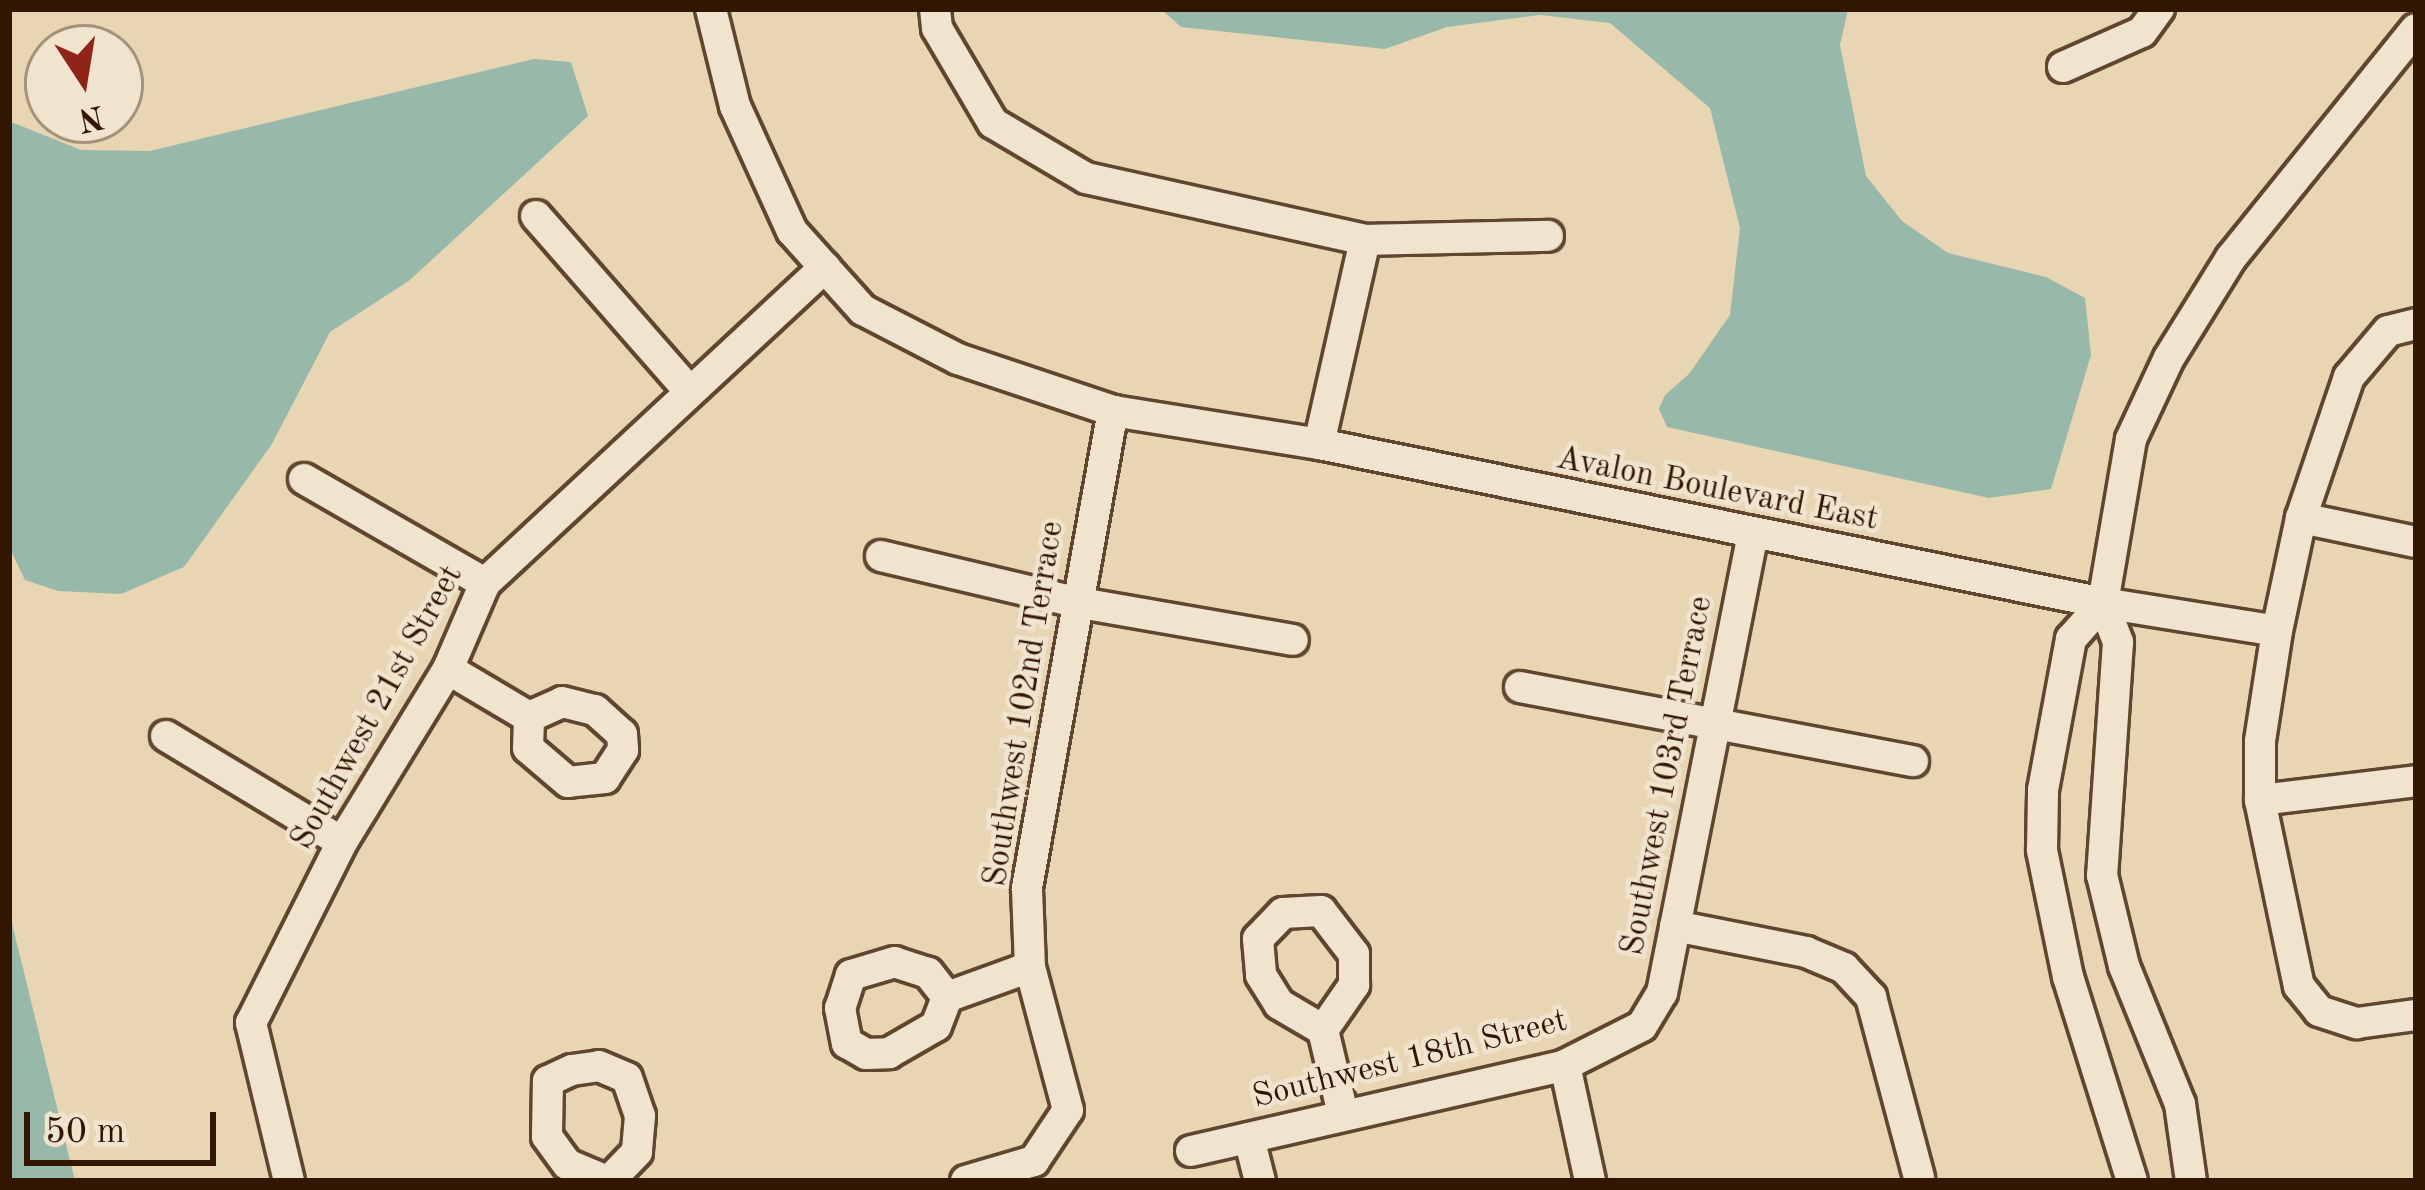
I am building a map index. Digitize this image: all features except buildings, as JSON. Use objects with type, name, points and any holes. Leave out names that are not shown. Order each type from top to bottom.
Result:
[{"type":"street","name":"Avalon Boulevard East","points":[[711,9],[735,106],[792,231],[863,310],[958,359],[1113,411],[1319,444],[1754,535],[2103,603],[2277,631]]},
{"type":"street","points":[[935,9],[937,28],[993,123],[1086,178],[1365,240],[1549,236]]},
{"type":"street","points":[[2063,67],[2142,32],[2159,9]]},
{"type":"street","points":[[2191,1181],[2180,1104],[2124,966],[2102,874],[2118,642],[2103,603],[2132,439],[2169,358],[2231,258],[2416,29]]},
{"type":"street","points":[[536,216],[689,391]]},
{"type":"street","points":[[1319,444],[1365,240]]},
{"type":"street","name":"Southwest 21st Street","points":[[289,1181],[251,1023],[342,842],[448,669],[485,583],[825,268]]},
{"type":"street","points":[[2402,327],[2349,377],[2301,518],[2260,741],[2260,800],[2299,986],[2319,1011],[2357,1023],[2416,1015]]},
{"type":"street","name":"Southwest 102nd Terrace","points":[[966,1181],[1034,1161],[1050,1145],[1068,1110],[1030,967],[1027,888],[1113,411]]},
{"type":"street","points":[[304,479],[485,583]]},
{"type":"street","points":[[2301,518],[2416,542]]},
{"type":"street","name":"Southwest 103rd Terrace","points":[[1642,1026],[1662,993],[1712,720],[1754,535]]},
{"type":"street","points":[[881,556],[1075,602],[1293,640]]},
{"type":"street","points":[[2103,603],[2071,639],[2043,790],[2048,881],[2068,977],[2132,1181]]},
{"type":"street","points":[[448,669],[529,717]]},
{"type":"street","points":[[1520,687],[1912,761]]},
{"type":"street","points":[[166,736],[342,842]]},
{"type":"street","points":[[2260,800],[2416,781]]},
{"type":"street","points":[[2048,881],[2102,874]]},
{"type":"street","points":[[1676,926],[1844,968],[1871,997],[1918,1178]]},
{"type":"street","points":[[947,997],[1030,967]]},
{"type":"street","name":"Southwest 18th Street","points":[[1191,1151],[1565,1065],[1642,1026]]},
{"type":"street","points":[[1323,1030],[1342,1114]]},
{"type":"street","points":[[1565,1065],[1590,1181]]},
{"type":"street","points":[[1250,1138],[1260,1181]]},
{"type":"shaded area","points":[[1161,9],[1848,9],[1840,45],[1866,176],[1902,221],[1948,253],[2046,277],[2085,298],[2091,355],[2051,489],[1989,498],[1667,427],[1659,409],[1665,395],[1689,374],[1730,315],[1740,228],[1710,108],[1610,23],[1540,15],[1447,27],[1385,49],[1181,27]]},
{"type":"shaded area","points":[[534,59],[571,62],[588,116],[410,280],[330,332],[272,444],[184,567],[121,594],[58,591],[25,580],[9,547],[9,121],[24,127],[24,144],[150,151]]},
{"type":"shaded area","points":[[9,911],[75,1181],[9,1181]]}]
